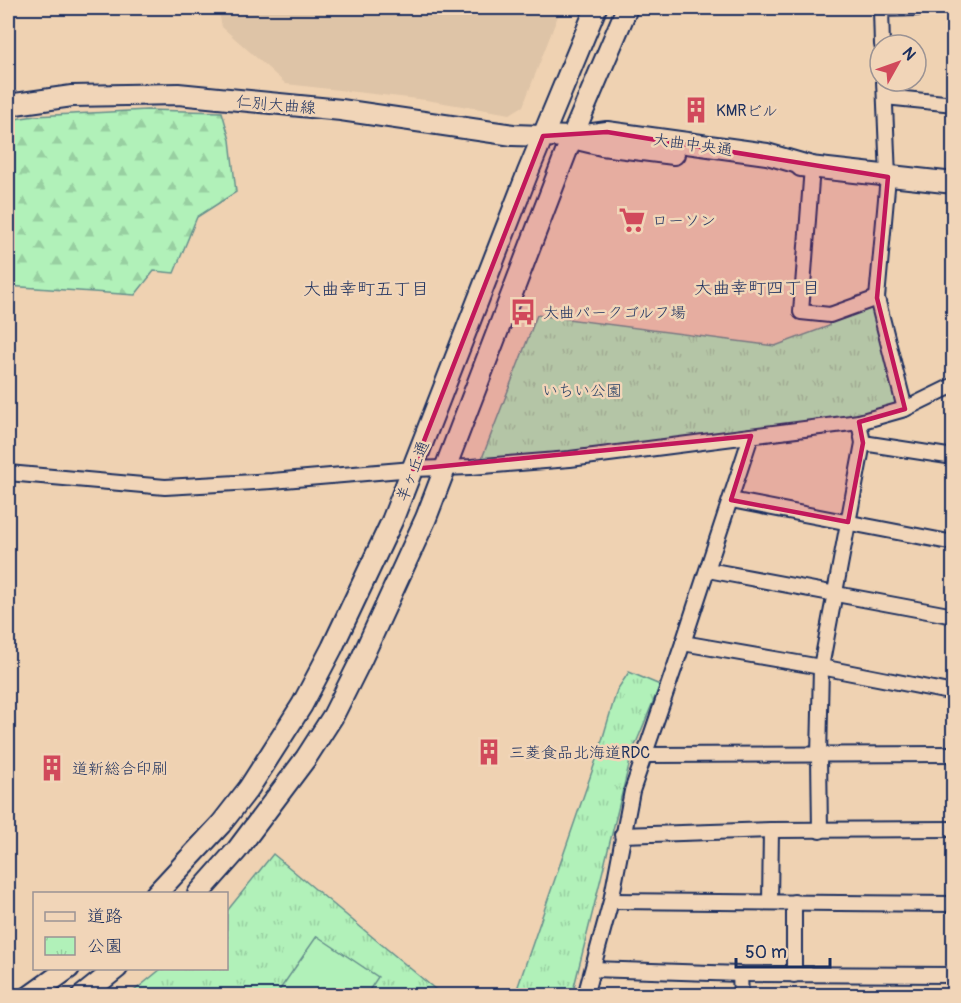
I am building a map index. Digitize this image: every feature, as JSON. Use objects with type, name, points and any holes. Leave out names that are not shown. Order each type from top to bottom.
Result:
[{"type":"main road","name":"羊ヶ丘通","points":[[158,892],[221,824],[249,788],[302,705],[332,648],[392,521],[543,136],[596,8]]},
{"type":"main road","name":"羊ヶ丘通","points":[[200,892],[244,842],[306,758],[333,716],[370,640],[426,518],[572,137],[627,8]]},
{"type":"main road","name":"仁別大曲線","points":[[8,105],[72,96],[178,94],[341,110],[513,135],[543,136]]},
{"type":"main road","name":"大曲中央通","points":[[543,136],[572,137],[607,132],[767,154],[812,166],[888,177],[954,183]]},
{"type":"main road","points":[[30,996],[68,970]]},
{"type":"main road","points":[[82,996],[116,970]]},
{"type":"street","points":[[882,33],[881,9],[918,8]]},
{"type":"street","points":[[885,93],[888,177],[877,298],[905,409]]},
{"type":"street","points":[[885,97],[954,104]]},
{"type":"street","points":[[812,166],[801,312],[830,315],[877,298]]},
{"type":"street","points":[[8,473],[165,487],[570,459],[859,422],[905,409],[954,385]]},
{"type":"street","points":[[820,831],[819,756],[822,667],[863,444],[859,422]]},
{"type":"street","points":[[585,996],[611,901],[632,791],[708,570],[751,436]]},
{"type":"street","points":[[863,444],[954,458]]},
{"type":"street","points":[[731,500],[954,543]]},
{"type":"street","points":[[708,570],[954,616]]},
{"type":"street","points":[[683,643],[954,693]]},
{"type":"street","points":[[644,755],[954,754]]},
{"type":"street","points":[[622,836],[771,830],[954,830]]},
{"type":"street","points":[[770,902],[771,830]]},
{"type":"street","points":[[611,901],[954,904]]},
{"type":"street","points":[[794,902],[794,975]]},
{"type":"street","points":[[593,969],[794,975],[954,975]]},
{"type":"street","points":[[740,974],[741,996]]},
{"type":"highlighted area","points":[[607,132],[888,177],[877,298],[905,409],[859,422],[863,443],[848,522],[731,500],[751,436],[413,469],[543,136]]},
{"type":"shaded area","points":[[218,8],[561,8],[523,106],[510,114],[426,100],[286,84],[222,27]]},
{"type":"green space","points":[[147,110],[222,112],[230,140],[236,192],[197,217],[174,273],[154,271],[135,295],[8,286],[8,120],[35,116]]},
{"type":"green space","name":"いちい公園","points":[[877,298],[905,409],[479,466],[537,315],[775,346],[829,326],[830,315]]},
{"type":"green space","points":[[629,672],[660,685],[632,753],[572,995],[515,995],[598,754],[617,690]]},
{"type":"green space","points":[[273,854],[442,995],[128,996],[160,970],[228,970],[228,910]]},
{"type":"green space","points":[[317,936],[378,977],[366,995],[276,995]]},
{"type":"place","name":"KMRビル","points":[[696,110]]},
{"type":"place","name":"ローソン","points":[[632,220]]},
{"type":"place","name":"大曲パークゴルフ場","points":[[523,312]]},
{"type":"place","name":"三菱食品北海道RDC","points":[[489,752]]},
{"type":"place","name":"道新総合印刷","points":[[52,768]]},
{"type":"district","name":"大曲幸町四丁目","points":[[757,288]]},
{"type":"district","name":"大曲幸町五丁目","points":[[366,289]]}]
